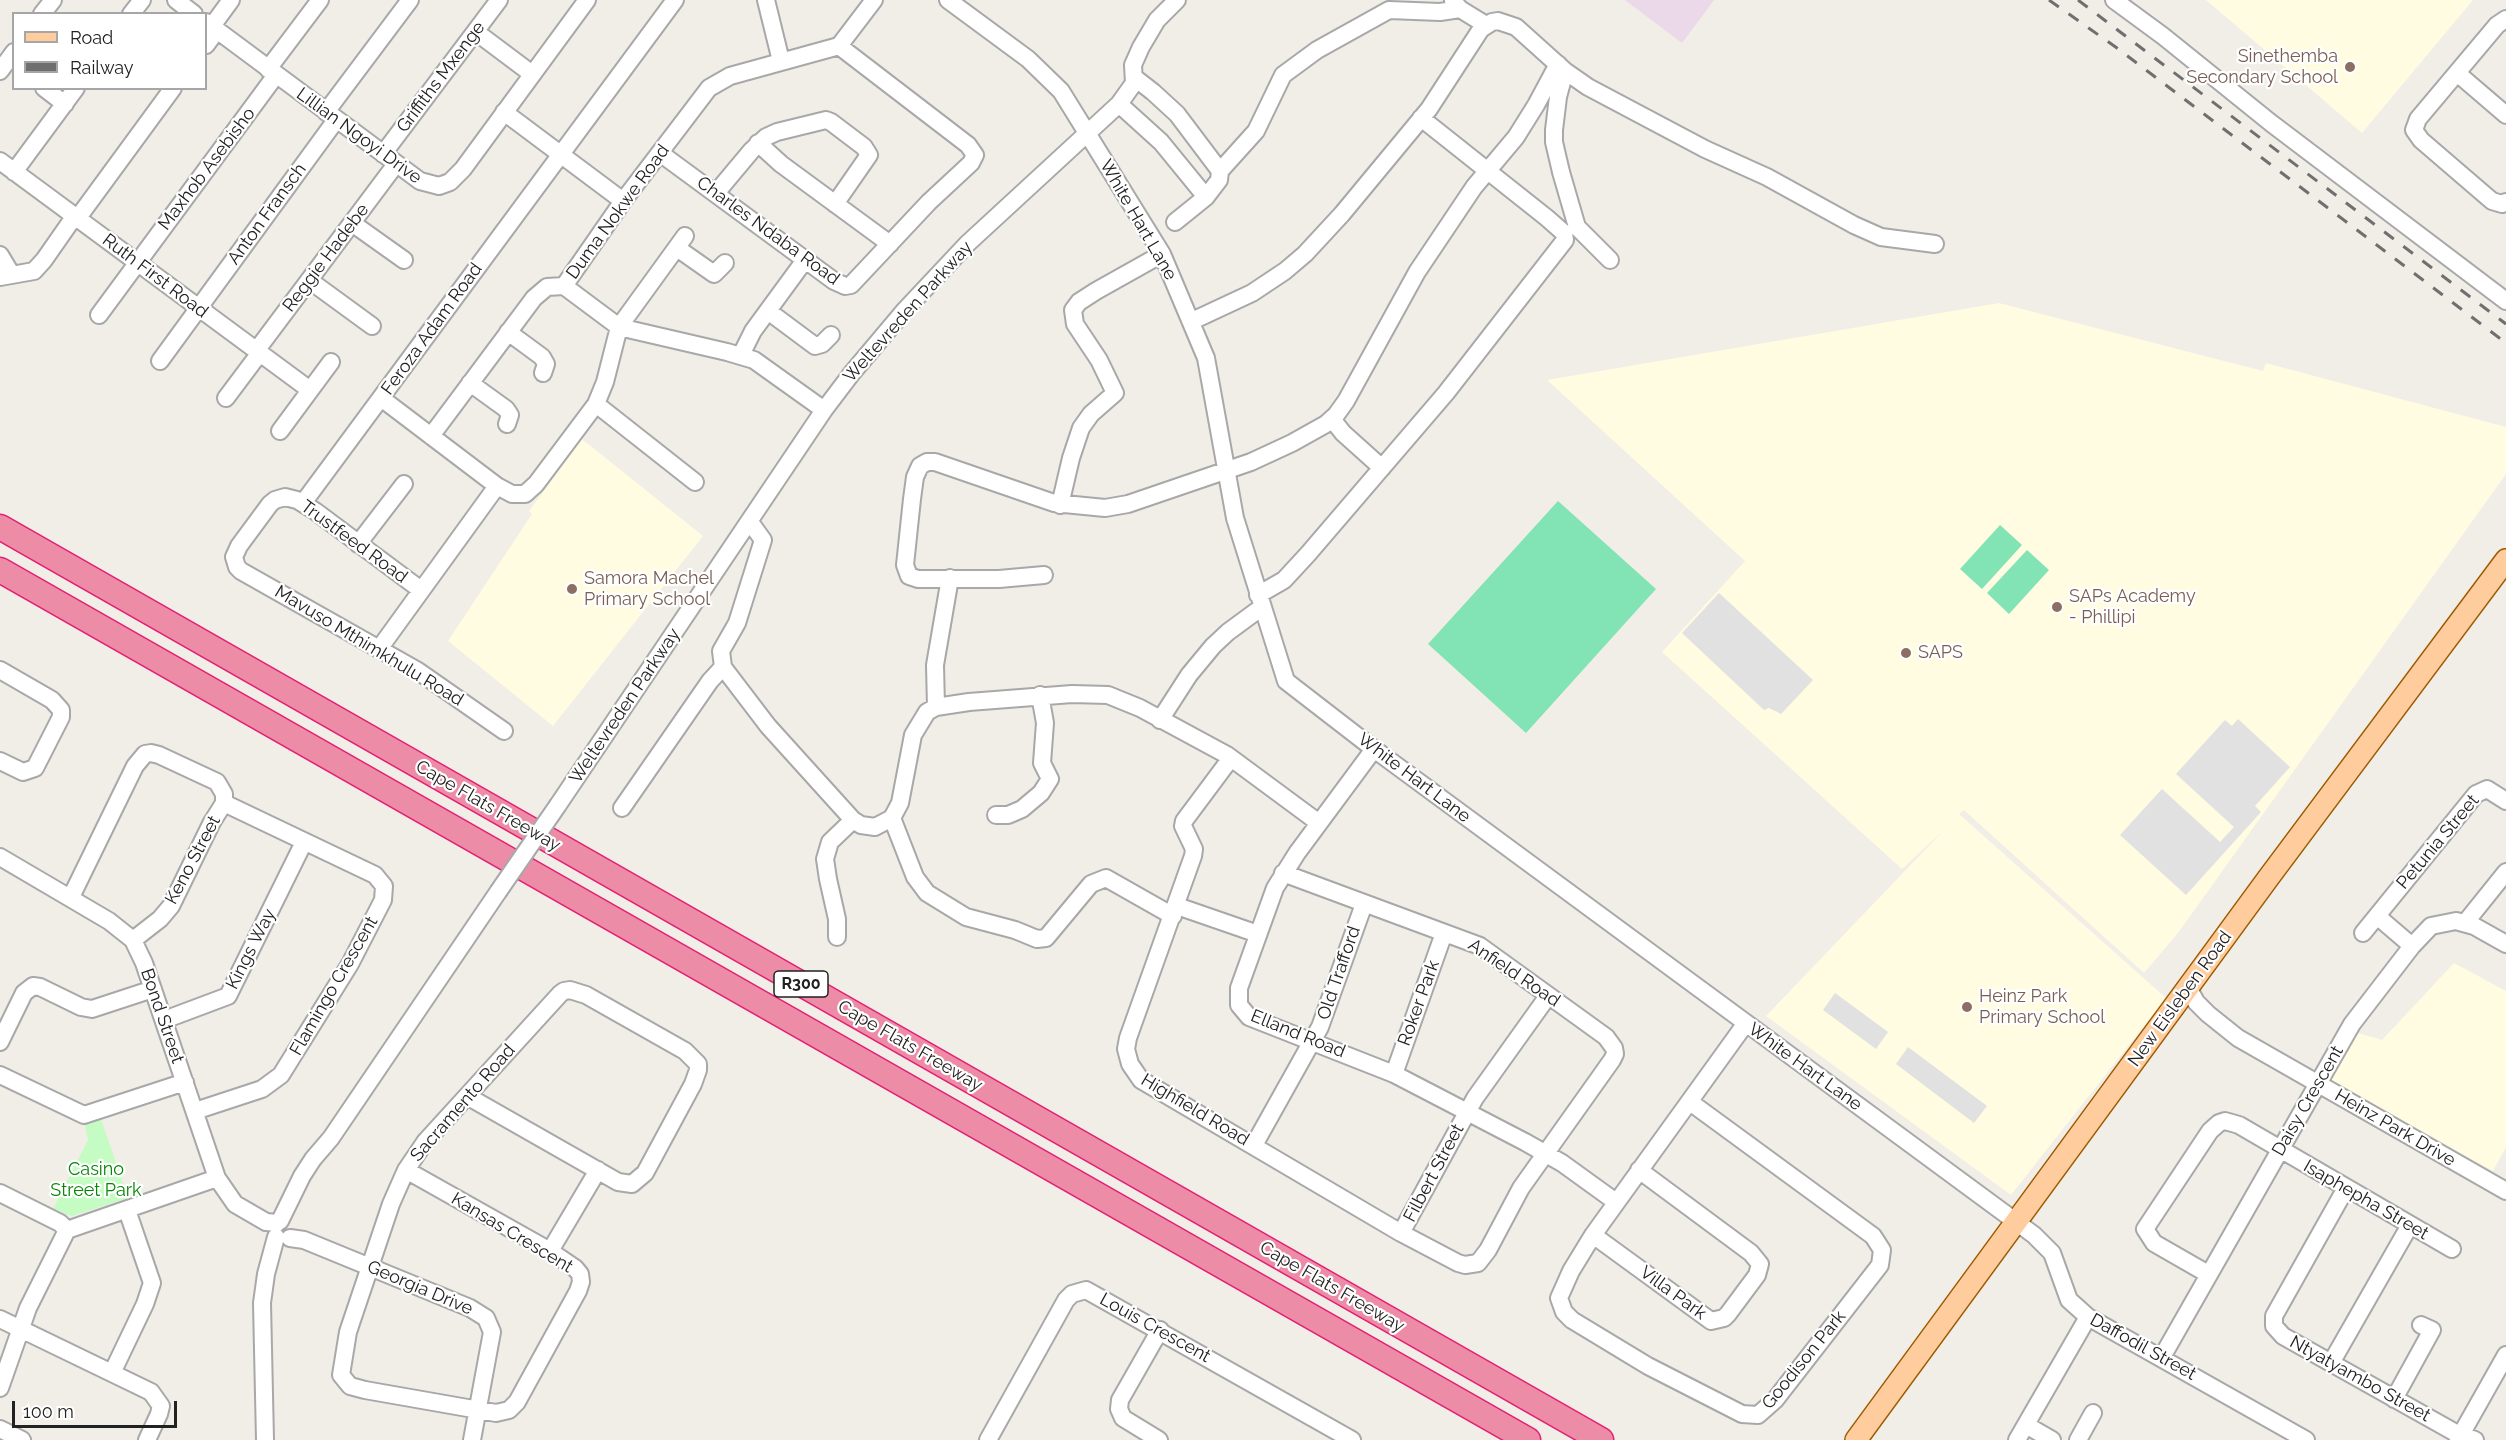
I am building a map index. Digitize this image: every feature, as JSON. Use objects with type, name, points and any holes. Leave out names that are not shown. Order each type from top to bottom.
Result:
[{"type":"highway","name":"Cape Flats Freeway","points":[[0,527],[1601,1440]]},
{"type":"highway","name":"Cape Flats Freeway","points":[[0,570],[1528,1440]]},
{"type":"main road","name":"New Eisleben Road","points":[[1857,1440],[2016,1222],[2188,995],[2506,560]]},
{"type":"street","points":[[44,12],[53,0]]},
{"type":"street","points":[[176,0],[191,12]]},
{"type":"street","points":[[207,41],[211,26],[231,0]]},
{"type":"street","name":"Maxhob Asebisho","points":[[99,315],[272,72],[320,0]]},
{"type":"street","name":"Anton Fransch","points":[[160,361],[410,0]]},
{"type":"street","name":"Griffiths Mxenge","points":[[390,159],[499,0]]},
{"type":"street","name":"Lillian Ngoyi Drive","points":[[211,26],[427,185],[439,186],[450,182],[463,169],[587,0]]},
{"type":"street","name":"Feroza Adam Road","points":[[303,503],[675,0]]},
{"type":"street","points":[[766,0],[781,61]]},
{"type":"street","points":[[839,46],[874,0]]},
{"type":"street","name":"White Hart Lane","points":[[948,0],[1042,72],[1067,99],[1162,254],[1206,358],[1236,518],[1286,681],[1374,749],[2016,1222]]},
{"type":"street","points":[[1177,0],[1157,20],[1141,47],[1133,65],[1135,78],[1177,114],[1220,171]]},
{"type":"street","points":[[2114,0],[2506,302]]},
{"type":"street","points":[[1175,222],[1206,197],[1219,180],[1220,171],[1256,131],[1283,75],[1317,50],[1389,10],[1428,12],[1456,4],[1486,25]]},
{"type":"street","points":[[2506,19],[2497,25],[2418,119],[2414,130],[2421,140],[2492,201],[2502,204],[2506,202]]},
{"type":"street","points":[[1192,321],[1252,293],[1285,271],[1305,254],[1335,222],[1440,95],[1476,36],[1486,25],[1498,21],[1509,24],[1524,34],[1561,67],[1619,104],[1767,177],[1866,231],[1886,238],[1935,244]]},
{"type":"street","points":[[476,32],[531,74]]},
{"type":"street","name":"Duma Nokwe Road","points":[[824,410],[770,370],[741,355],[619,327],[564,286],[623,201],[715,82],[839,46]]},
{"type":"street","name":"Charles Ndaba Road","points":[[660,153],[834,281],[845,286],[856,281],[929,202],[971,164],[975,155],[968,145],[839,46]]},
{"type":"street","points":[[1044,575],[999,579],[918,579],[909,576],[906,571],[915,477],[922,463],[935,462],[947,465],[1060,505],[1114,507],[1228,470],[1293,443],[1332,419],[1346,401],[1412,278],[1487,170],[1516,137],[1561,67]]},
{"type":"street","points":[[1561,67],[1554,142],[1564,184],[1579,230],[1610,260]]},
{"type":"street","points":[[2457,73],[2506,115]]},
{"type":"street","name":"Weltevreden Parkway","points":[[265,1440],[262,1362],[264,1287],[302,1176],[317,1154],[332,1138],[824,410],[883,335],[967,243],[1088,135],[1119,104],[1132,88],[1135,78]]},
{"type":"street","points":[[47,90],[64,104]]},
{"type":"street","points":[[14,172],[74,90]]},
{"type":"street","points":[[0,255],[6,276],[34,271],[40,266],[172,90]]},
{"type":"street","points":[[1119,104],[1161,142],[1206,197]]},
{"type":"street","points":[[504,112],[623,201]]},
{"type":"street","points":[[1421,118],[1560,230],[1565,240]]},
{"type":"street","points":[[716,193],[758,143],[777,132],[826,120],[864,147],[869,155],[835,204]]},
{"type":"street","points":[[758,143],[781,164],[890,244]]},
{"type":"street","name":"Reggie Hadebe","points":[[226,398],[352,223],[390,159]]},
{"type":"street","name":"Ruth First Road","points":[[0,162],[310,390]]},
{"type":"street","points":[[352,223],[404,261]]},
{"type":"street","points":[[1160,720],[1189,675],[1213,646],[1293,572],[1446,393],[1565,240],[1579,230]]},
{"type":"street","points":[[381,398],[497,486],[512,494],[525,494],[536,484],[596,404],[605,382],[619,327],[681,242],[714,274],[725,263]]},
{"type":"street","points":[[1060,505],[1081,428],[1091,414],[1115,393],[1099,360],[1076,324],[1073,310],[1079,302],[1096,291],[1162,254]]},
{"type":"street","points":[[741,355],[747,341],[805,260]]},
{"type":"street","points":[[309,280],[372,327]]},
{"type":"street","points":[[432,436],[541,291],[547,286],[564,286]]},
{"type":"street","points":[[768,311],[815,346],[822,344],[831,334]]},
{"type":"street","points":[[508,332],[542,357],[546,364],[543,373]]},
{"type":"street","points":[[280,431],[332,362]]},
{"type":"street","points":[[471,382],[509,412],[507,424]]},
{"type":"street","points":[[596,404],[695,482]]},
{"type":"street","points":[[1332,419],[1343,433],[1382,468]]},
{"type":"street","points":[[358,544],[404,484]]},
{"type":"street","points":[[379,649],[497,486]]},
{"type":"street","name":"Trustfeed Road","points":[[234,562],[239,546],[270,504],[285,497],[303,503],[421,590]]},
{"type":"street","points":[[750,522],[763,540],[737,623],[721,651],[723,667],[768,726],[853,820],[861,825],[875,827],[892,818],[900,803],[913,735],[927,712],[936,707],[1040,695],[1108,695],[1131,704],[1234,760],[1319,824]]},
{"type":"street","name":"Mavuso Mthimkhulu Road","points":[[234,562],[241,571],[434,681],[504,730]]},
{"type":"street","points":[[936,707],[935,665],[950,578]]},
{"type":"street","points":[[622,808],[710,681],[723,667]]},
{"type":"street","points":[[0,670],[52,700],[61,710],[61,717],[35,768],[22,772],[0,761]]},
{"type":"street","points":[[996,815],[1008,815],[1022,809],[1041,792],[1050,779],[1042,763],[1045,723],[1040,695]]},
{"type":"street","name":"Elland Road","points":[[1374,749],[1283,873],[1239,988],[1239,1005],[1250,1017],[1394,1074],[1546,1154],[1616,1202]]},
{"type":"street","points":[[71,897],[135,766],[145,754],[159,755],[217,782],[224,794],[224,802]]},
{"type":"street","name":"Highfield Road","points":[[1234,760],[1184,821],[1183,826],[1194,849],[1193,856],[1126,1049],[1130,1064],[1141,1080],[1254,1145],[1348,1203]]},
{"type":"street","name":"Petunia Street","points":[[2363,933],[2476,794],[2487,789],[2506,801]]},
{"type":"street","name":"Flamingo Crescent","points":[[195,1111],[262,1089],[281,1075],[351,964],[383,900],[384,886],[375,875],[224,802]]},
{"type":"street","name":"Keno Street","points":[[133,940],[160,919],[171,906],[224,802]]},
{"type":"street","points":[[892,818],[915,877],[927,894],[966,917],[1015,930],[1037,939],[1046,938],[1090,884],[1106,878],[1175,911],[1258,934]]},
{"type":"street","points":[[837,937],[837,919],[825,859],[830,842],[853,820]]},
{"type":"street","name":"Kings Way","points":[[164,1020],[228,996],[304,842]]},
{"type":"street","name":"Bond Street","points":[[0,857],[71,897],[109,921],[133,940],[144,963],[217,1178],[235,1204],[284,1231]]},
{"type":"street","points":[[2506,872],[2465,922],[2506,944]]},
{"type":"street","name":"Anfield Road","points":[[1283,873],[1480,946],[1606,1037],[1614,1048],[1615,1054],[1546,1154]]},
{"type":"street","name":"Old Trafford","points":[[1254,1145],[1313,1042],[1364,904]]},
{"type":"street","points":[[2377,916],[2412,946]]},
{"type":"street","name":"Daisy Crescent","points":[[2162,1357],[2358,1015],[2426,930],[2437,923],[2465,922]]},
{"type":"street","name":"Roker Park","points":[[1394,1074],[1444,933]]},
{"type":"street","points":[[0,1042],[24,993],[33,986],[40,987],[81,1007],[92,1009],[153,989]]},
{"type":"street","name":"Sacramento Road","points":[[476,1410],[357,1388],[344,1381],[341,1367],[346,1342],[394,1196],[406,1170],[425,1142],[560,994],[570,990],[586,995],[685,1051],[698,1064],[693,1084],[642,1177],[632,1184],[626,1184],[598,1170]]},
{"type":"street","name":"Heinz Park Drive","points":[[2188,995],[2231,1033],[2506,1191]]},
{"type":"street","name":"Filbert Street","points":[[1401,1233],[1466,1112],[1548,996]]},
{"type":"street","points":[[1593,1234],[1746,1023]]},
{"type":"street","points":[[0,1075],[84,1116],[185,1082]]},
{"type":"street","points":[[467,1096],[598,1170],[550,1251]]},
{"type":"street","name":"Goodison Park","points":[[1593,1234],[1560,1291],[1560,1305],[1564,1312],[1572,1320],[1648,1366],[1724,1405],[1751,1416],[1758,1415],[1775,1400],[1880,1265],[1882,1250],[1873,1236],[1690,1102]]},
{"type":"street","name":"Isaphepha Street","points":[[2208,1274],[2154,1243],[2146,1234],[2145,1229],[2211,1131],[2219,1123],[2225,1121],[2239,1125],[2452,1249]]},
{"type":"street","name":"Filbert Street","points":[[1348,1203],[1458,1263],[1465,1265],[1478,1263],[1488,1250],[1521,1188],[1546,1154]]},
{"type":"street","name":"Kansas Crescent","points":[[406,1170],[550,1251],[575,1268],[581,1282],[514,1406],[503,1412],[476,1410]]},
{"type":"street","name":"Villa Park","points":[[1593,1234],[1711,1321],[1724,1318],[1728,1314],[1757,1275],[1760,1264],[1751,1253],[1640,1170]]},
{"type":"street","points":[[0,1388],[28,1308],[67,1230],[217,1178]]},
{"type":"street","name":"Ntyatyambo Street","points":[[2346,1188],[2273,1321],[2276,1331],[2464,1438]]},
{"type":"street","points":[[0,1193],[60,1223],[67,1230]]},
{"type":"street","points":[[112,1372],[145,1304],[152,1283],[127,1210]]},
{"type":"street","name":"Daffodil Street","points":[[2016,1222],[2034,1234],[2052,1253],[2069,1300],[2088,1317],[2306,1440]]},
{"type":"street","points":[[2331,1363],[2410,1225]]},
{"type":"street","name":"Georgia Drive","points":[[284,1231],[470,1308],[486,1318],[492,1332],[472,1440]]},
{"type":"street","name":"Louis Crescent","points":[[987,1440],[1060,1310],[1072,1293],[1086,1290],[1352,1440]]},
{"type":"street","points":[[2052,1440],[2022,1433],[2088,1317]]},
{"type":"street","points":[[0,1319],[151,1392],[161,1406],[147,1440]]},
{"type":"street","points":[[2394,1399],[2432,1330],[2421,1325]]},
{"type":"street","points":[[1159,1440],[1132,1425],[1123,1418],[1119,1409],[1120,1400],[1160,1330]]},
{"type":"street","points":[[2464,1438],[2505,1360]]},
{"type":"street","points":[[2078,1440],[2093,1413]]},
{"type":"street","points":[[0,1429],[22,1440]]},
{"type":"shaded area","points":[[1625,0],[1714,0],[1682,43]]},
{"type":"shaded area","name":"Sinethemba Secondary School","points":[[2206,0],[2473,0],[2362,133]]},
{"type":"shaded area","name":"SAPs Academy - Phillipi","points":[[1999,303],[2263,371],[2266,363],[2506,427],[2506,474],[2178,933],[2144,973],[1964,810],[1959,814],[2166,998],[2011,1195],[1766,1016],[1944,830],[1902,869],[1662,652],[1745,561],[1547,380]]},
{"type":"shaded area","name":"Samora Machel Primary School","points":[[582,439],[703,536],[553,726],[448,641],[532,514],[529,511]]},
{"type":"shaded area","points":[[1719,593],[1813,680],[1781,714],[1769,708],[1764,710],[1682,633]]},
{"type":"shaded area","points":[[2238,719],[2290,767],[2255,806],[2261,812],[2186,895],[2120,835],[2162,789],[2220,842],[2234,827],[2176,774],[2225,720],[2232,726]]},
{"type":"shaded area","points":[[2454,963],[2506,991],[2506,1147],[2493,1171],[2330,1080],[2358,1033],[2382,1040]]},
{"type":"shaded area","points":[[1835,993],[1888,1032],[1876,1049],[1823,1010]]},
{"type":"shaded area","points":[[1908,1047],[1987,1106],[1974,1123],[1896,1064]]},
{"type":"green space","points":[[1558,501],[1656,589],[1526,733],[1428,644]]},
{"type":"green space","points":[[2000,525],[2022,545],[1982,589],[1960,569]]},
{"type":"green space","points":[[2027,550],[2049,570],[2009,614],[1987,593]]},
{"type":"green space","name":"Casino Street Park","points":[[100,1116],[128,1198],[72,1216],[53,1209],[88,1140],[86,1120]]},
{"type":"railway","points":[[2049,0],[2117,48],[2506,343]]},
{"type":"railway","points":[[2078,0],[2506,324]]},
{"type":"place","name":"Sinethemba Secondary School","points":[[2350,67]]},
{"type":"place","name":"Samora Machel Primary School","points":[[572,589]]},
{"type":"place","name":"SAPs Academy - Phillipi","points":[[2057,607]]},
{"type":"place","name":"SAPS","points":[[1906,653]]},
{"type":"place","name":"Heinz Park Primary School","points":[[1967,1007]]}]
